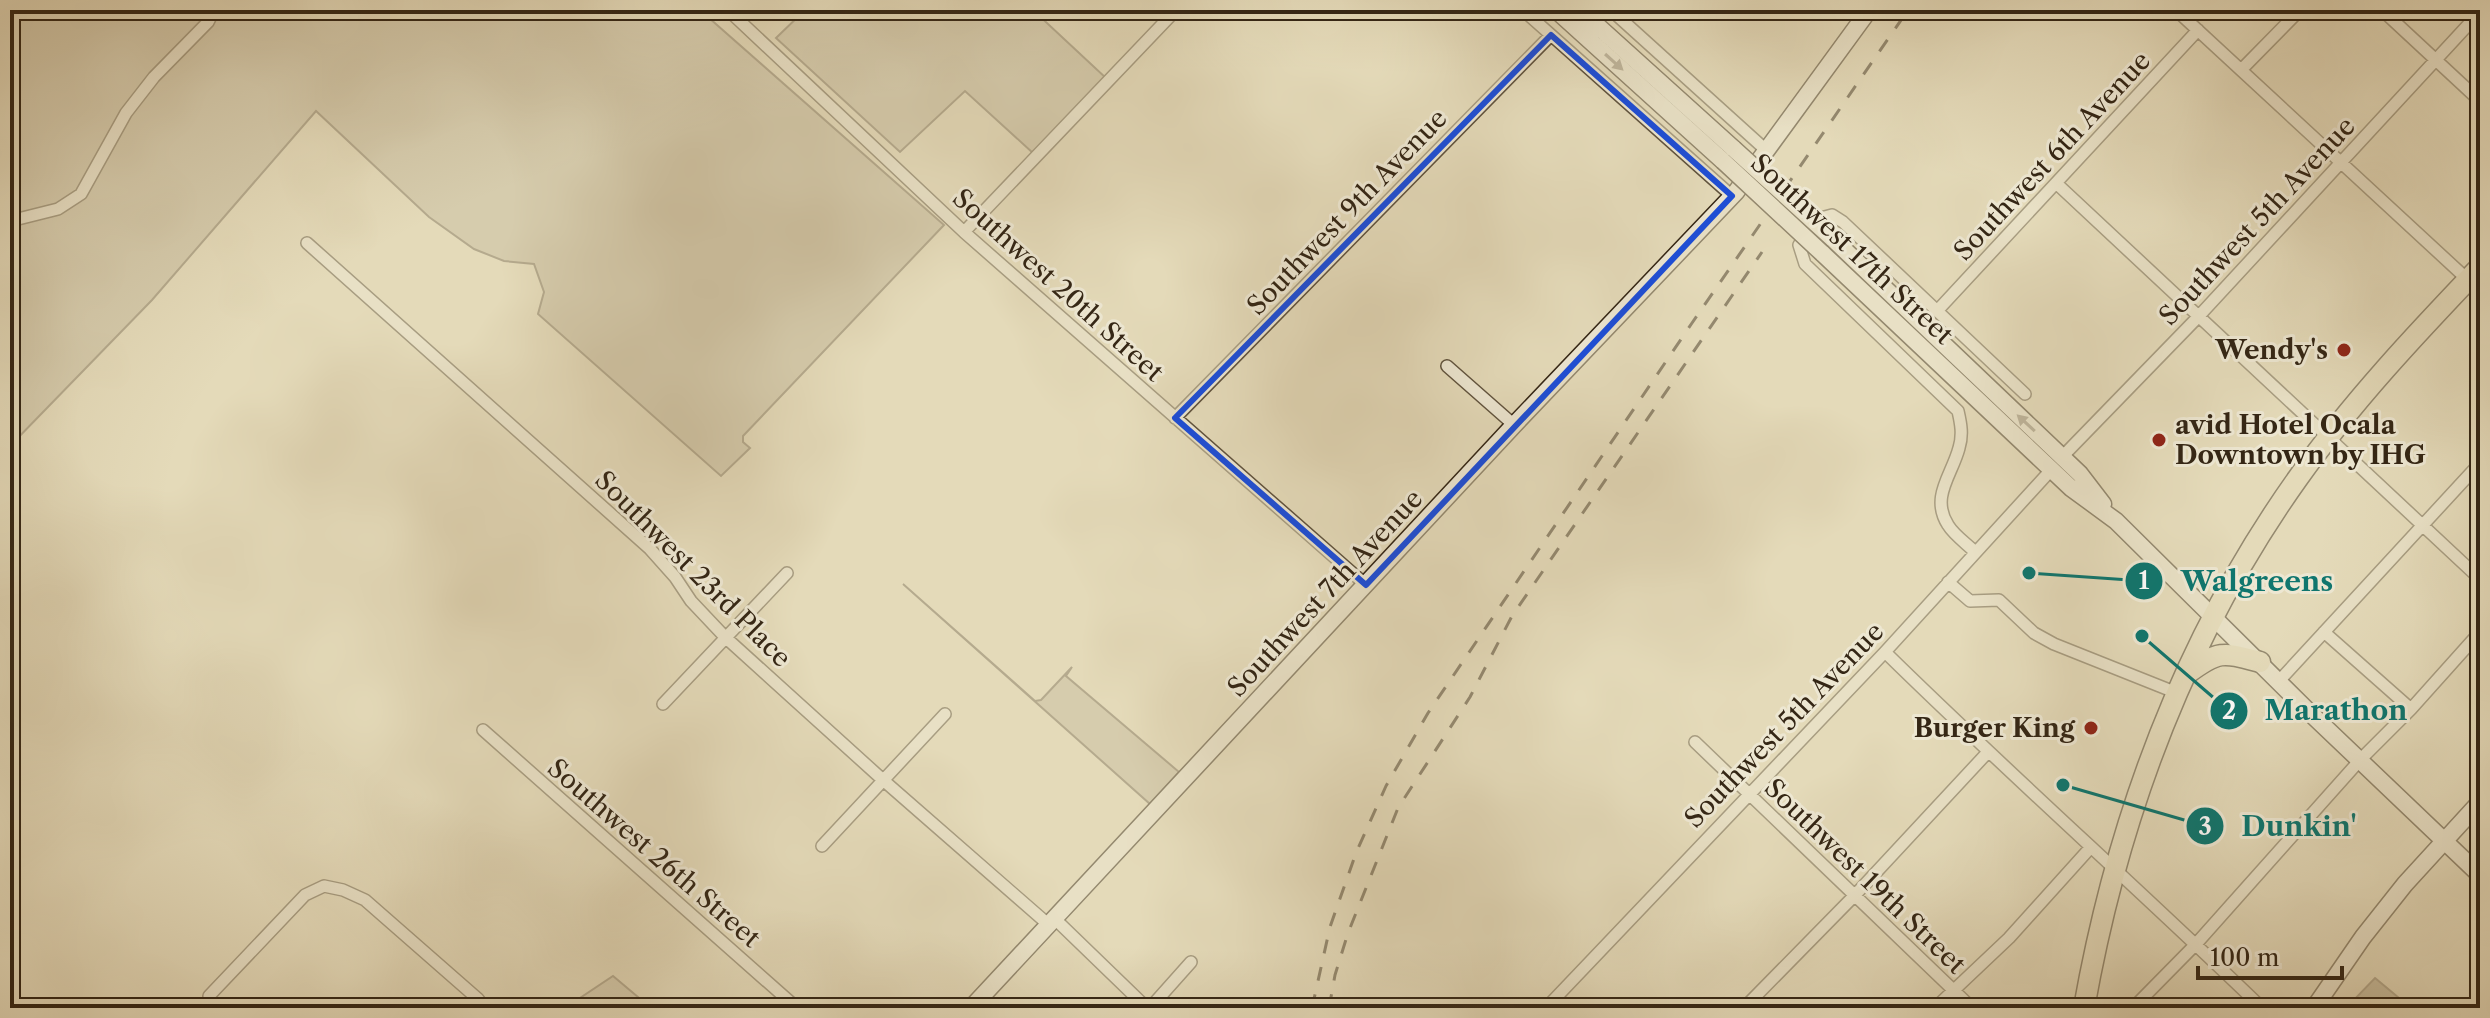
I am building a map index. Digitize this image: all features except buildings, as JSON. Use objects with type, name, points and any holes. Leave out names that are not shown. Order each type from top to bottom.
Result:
[{"type":"highway","points":[[2084,1008],[2114,868],[2144,773],[2180,684],[2213,615],[2272,517],[2329,437],[2398,354],[2476,279]]},
{"type":"highway","points":[[2180,684],[2209,657],[2234,655],[2260,662]]},
{"type":"main road","name":"Southwest 17th Street","points":[[1556,10],[1832,238],[2057,463]]},
{"type":"main road","name":"Southwest 17th Street","points":[[1580,10],[1728,155],[1822,253],[2057,463],[2080,474],[2116,521],[2480,875]]},
{"type":"main road","name":"Southwest 7th Avenue","points":[[971,1008],[1514,425],[1732,196],[1869,10]]},
{"type":"main road","points":[[2314,1008],[2405,884],[2480,802]]},
{"type":"street","points":[[10,221],[58,209],[81,194],[126,113],[154,77],[208,22],[214,10]]},
{"type":"street","name":"Southwest 20th Street","points":[[728,10],[964,232],[1366,585]]},
{"type":"street","points":[[964,232],[1176,10]]},
{"type":"street","points":[[1523,10],[1732,196]]},
{"type":"street","points":[[1611,10],[1767,151]]},
{"type":"street","points":[[2176,10],[2341,163],[2476,279]]},
{"type":"street","points":[[2241,70],[2300,10]]},
{"type":"street","points":[[2382,10],[2480,101]]},
{"type":"street","name":"Southwest 5th Avenue","points":[[1546,1008],[1885,652],[2057,463],[2198,317],[2480,12]]},
{"type":"street","name":"Southwest 6th Avenue","points":[[1937,311],[2198,30]]},
{"type":"street","name":"Southwest 9th Avenue","points":[[1175,418],[1551,35]]},
{"type":"street","points":[[2056,183],[2480,579]]},
{"type":"street","points":[[1975,552],[1948,526],[1941,508],[1942,489],[1959,450],[1962,430],[1958,411],[1805,264],[1799,245],[1817,219],[1832,215],[1843,222],[2025,394]]},
{"type":"street","name":"Southwest 23rd Place","points":[[307,243],[650,549],[691,601],[725,637],[883,780],[1149,1008]]},
{"type":"street","points":[[1447,366],[1514,425]]},
{"type":"street","points":[[2279,681],[2480,463]]},
{"type":"street","points":[[663,704],[787,573]]},
{"type":"street","points":[[1948,582],[1970,601],[1999,600],[2034,633],[2054,644],[2180,684]]},
{"type":"street","points":[[2324,632],[2411,709]]},
{"type":"street","points":[[2133,1008],[2196,944],[2360,760],[2480,632]]},
{"type":"street","points":[[1885,652],[2262,1008]]},
{"type":"street","points":[[822,846],[945,714]]},
{"type":"street","name":"Southwest 26th Street","points":[[483,730],[797,1008]]},
{"type":"street","name":"Southwest 19th Street","points":[[1695,742],[1972,1008]]},
{"type":"street","points":[[1744,1008],[1988,752]]},
{"type":"street","points":[[1935,1008],[2009,938],[2091,847]]},
{"type":"street","points":[[209,996],[305,895],[324,886],[365,900],[485,1008]]},
{"type":"street","points":[[1149,1008],[1191,962]]},
{"type":"highlighted area","points":[[1551,35],[1732,196],[1366,585],[1175,418]]},
{"type":"shaded area","points":[[10,10],[700,10],[944,225],[743,436],[743,442],[750,448],[721,476],[538,314],[544,292],[534,264],[504,261],[474,249],[429,217],[316,111],[152,300],[10,446]]},
{"type":"shaded area","points":[[805,10],[1033,10],[1107,79],[1033,153],[965,91],[900,152],[776,38]]},
{"type":"shaded area","points":[[903,584],[1035,701],[1041,700],[1072,667],[1066,676],[1179,772],[1150,804]]},
{"type":"shaded area","points":[[613,976],[651,1008],[565,1008]]},
{"type":"shaded area","points":[[2375,978],[2411,1008],[2348,1006]]},
{"type":"railway","points":[[1312,1008],[1330,927],[1356,853],[1386,786],[1428,713],[1908,10]]},
{"type":"railway","points":[[1329,1008],[1348,933],[1398,808],[1470,697],[1512,616],[1762,252]]},
{"type":"place","name":"Wendy's","points":[[2344,350]]},
{"type":"place","name":"avid Hotel Ocala Downtown by IHG","points":[[2159,440]]},
{"type":"place","name":"Walgreens","points":[[2029,573]]},
{"type":"place","name":"Marathon","points":[[2142,636]]},
{"type":"place","name":"Burger King","points":[[2091,728]]},
{"type":"place","name":"Dunkin'","points":[[2063,785]]}]
